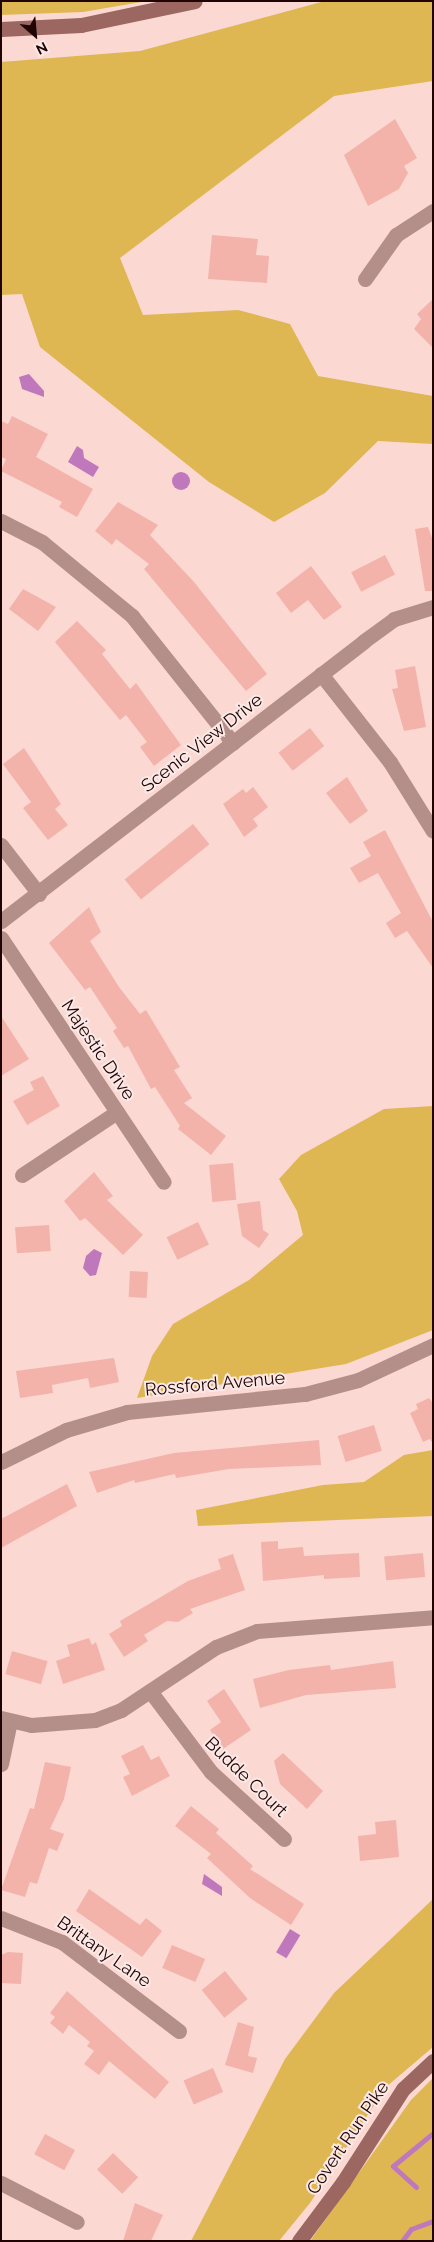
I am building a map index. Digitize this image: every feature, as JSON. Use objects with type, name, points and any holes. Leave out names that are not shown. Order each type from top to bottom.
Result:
[{"type":"street","points":[[1,29],[81,25],[195,1]]},
{"type":"street","points":[[365,279],[396,235],[433,211]]},
{"type":"street","points":[[1,521],[42,542],[132,616],[233,743]]},
{"type":"street","name":"Scenic View Drive","points":[[1,922],[321,674],[394,620],[433,607]]},
{"type":"street","points":[[321,674],[390,762],[433,831]]},
{"type":"street","points":[[1,845],[39,894]]},
{"type":"street","name":"Majestic Drive","points":[[1,938],[164,1182]]},
{"type":"street","points":[[22,1175],[117,1112]]},
{"type":"street","name":"Rossford Avenue","points":[[1,1462],[66,1430],[127,1412],[305,1394],[358,1380],[433,1345]]},
{"type":"street","points":[[1,1764],[6,1720],[68,1725],[95,1720],[150,1691],[216,1647],[257,1631],[433,1617]]},
{"type":"street","name":"Budde Court","points":[[150,1691],[210,1772],[284,1839]]},
{"type":"street","name":"Brittany Lane","points":[[1,1918],[62,1942],[179,2031]]},
{"type":"street","name":"Covert Run Pike","points":[[299,2241],[343,2182],[403,2089],[433,2061]]},
{"type":"street","points":[[1,2183],[77,2222]]},
{"type":"shaded area","points":[[1,1],[147,1],[83,12],[1,15]]},
{"type":"shaded area","points":[[325,1],[433,1],[433,81],[334,96],[120,258],[143,315],[238,310],[290,324],[318,376],[433,396],[433,444],[378,441],[325,493],[274,522],[209,482],[40,347],[22,294],[1,295],[1,62],[140,51]]},
{"type":"shaded area","points":[[29,374],[44,391],[44,397],[22,389],[19,377]]},
{"type":"shaded area","points":[[77,446],[83,450],[84,458],[99,467],[93,477],[68,462]]},
{"type":"shaded area","points":[[177,472],[185,472],[190,477],[188,488],[177,490],[172,485],[172,477]]},
{"type":"shaded area","points":[[433,1106],[433,1330],[346,1364],[137,1398],[152,1356],[173,1324],[249,1280],[303,1235],[297,1211],[279,1179],[301,1155],[384,1109]]},
{"type":"shaded area","points":[[94,1249],[102,1253],[96,1275],[90,1276],[83,1268],[86,1256]]},
{"type":"shaded area","points":[[433,1450],[433,1516],[198,1526],[196,1510],[323,1485],[364,1482],[404,1455]]},
{"type":"shaded area","points":[[204,1874],[222,1887],[222,1896],[202,1884]]},
{"type":"shaded area","points":[[433,1899],[433,2047],[386,2087],[310,2203],[279,2241],[191,2241],[285,2059],[334,1993]]},
{"type":"shaded area","points":[[290,1929],[300,1935],[286,1958],[276,1952]]},
{"type":"shaded area","points":[[433,2078],[433,2241],[310,2241],[411,2100]]},
{"type":"building","points":[[395,119],[417,158],[404,166],[408,173],[399,189],[368,206],[344,155]]},
{"type":"building","points":[[212,235],[258,239],[256,255],[269,256],[267,283],[208,279]]},
{"type":"building","points":[[433,299],[433,348],[414,329],[421,319],[417,314]]},
{"type":"building","points":[[12,416],[48,434],[36,457],[93,489],[77,517],[59,507],[62,502],[1,471],[6,459],[1,457],[1,421],[8,424]]},
{"type":"building","points":[[118,502],[158,525],[150,535],[194,582],[267,674],[246,691],[144,569],[149,564],[116,539],[112,545],[95,531]]},
{"type":"building","points":[[428,527],[433,541],[433,591],[425,591],[415,529]]},
{"type":"building","points":[[385,555],[395,575],[361,592],[351,572]]},
{"type":"building","points":[[311,566],[342,607],[324,620],[308,600],[291,613],[276,593]]},
{"type":"building","points":[[23,589],[56,607],[38,631],[9,609]]},
{"type":"building","points":[[77,621],[106,650],[102,654],[130,689],[136,683],[181,745],[154,766],[140,747],[147,742],[126,715],[120,720],[55,642]]},
{"type":"building","points":[[415,666],[426,727],[404,731],[392,689],[398,688],[395,670]]},
{"type":"building","points":[[310,728],[324,746],[293,771],[278,753]]},
{"type":"building","points":[[24,748],[61,804],[55,809],[68,825],[48,840],[23,808],[31,802],[3,764]]},
{"type":"building","points":[[347,777],[368,811],[350,824],[326,793]]},
{"type":"building","points":[[253,787],[268,807],[253,819],[258,826],[244,837],[223,804],[243,789],[246,793]]},
{"type":"building","points":[[193,824],[209,844],[141,900],[125,879]]},
{"type":"building","points":[[385,830],[433,922],[433,968],[407,931],[395,938],[386,923],[401,913],[378,873],[359,883],[350,868],[371,856],[363,842]]},
{"type":"building","points":[[89,907],[101,932],[90,941],[119,987],[140,1014],[146,1010],[180,1067],[174,1070],[192,1098],[184,1103],[226,1136],[211,1155],[178,1129],[180,1126],[155,1087],[151,1089],[128,1046],[124,1048],[113,1031],[117,1028],[90,987],[85,990],[49,943]]},
{"type":"building","points":[[1,1016],[29,1059],[1,1076]]},
{"type":"building","points":[[43,1076],[60,1106],[27,1125],[13,1101],[34,1090],[30,1082]]},
{"type":"building","points":[[233,1163],[236,1200],[212,1202],[209,1165]]},
{"type":"building","points":[[94,1172],[113,1196],[107,1200],[143,1235],[123,1255],[85,1218],[80,1221],[64,1201]]},
{"type":"building","points":[[260,1201],[263,1230],[269,1234],[259,1248],[242,1236],[237,1204]]},
{"type":"building","points":[[198,1222],[209,1244],[178,1260],[167,1237]]},
{"type":"building","points":[[49,1225],[51,1251],[17,1253],[15,1227]]},
{"type":"building","points":[[130,1271],[148,1272],[147,1298],[129,1297]]},
{"type":"building","points":[[114,1358],[119,1382],[90,1388],[88,1378],[52,1385],[53,1393],[20,1398],[16,1371]]},
{"type":"building","points":[[429,1398],[433,1403],[433,1444],[430,1439],[423,1442],[410,1413],[418,1409],[416,1404]]},
{"type":"building","points":[[374,1425],[382,1451],[346,1462],[338,1436]]},
{"type":"building","points":[[319,1440],[321,1465],[229,1469],[176,1478],[175,1474],[135,1483],[134,1480],[97,1493],[89,1472],[174,1453]]},
{"type":"building","points":[[67,1484],[77,1506],[1,1548],[1,1519]]},
{"type":"building","points":[[278,1541],[278,1549],[303,1547],[304,1556],[359,1553],[360,1577],[324,1579],[324,1575],[263,1581],[261,1542]]},
{"type":"building","points":[[423,1553],[425,1577],[386,1580],[384,1556]]},
{"type":"building","points":[[233,1554],[245,1590],[190,1609],[193,1613],[178,1622],[167,1621],[144,1635],[148,1641],[124,1657],[109,1634],[122,1626],[120,1621],[188,1581],[221,1569],[218,1559]]},
{"type":"building","points":[[89,1638],[92,1645],[96,1642],[105,1670],[63,1684],[56,1661],[70,1656],[67,1645]]},
{"type":"building","points":[[12,1651],[48,1661],[41,1684],[5,1674]]},
{"type":"building","points":[[393,1661],[396,1688],[306,1695],[260,1708],[253,1679],[289,1670],[330,1665],[331,1670]]},
{"type":"building","points":[[224,1689],[251,1730],[223,1749],[210,1730],[221,1722],[207,1701]]},
{"type":"building","points":[[143,1745],[151,1760],[159,1756],[170,1776],[132,1796],[123,1777],[130,1774],[121,1756]]},
{"type":"building","points":[[283,1753],[323,1791],[307,1809],[280,1784],[274,1761]]},
{"type":"building","points":[[45,1762],[71,1767],[64,1799],[50,1829],[64,1834],[57,1851],[49,1848],[37,1884],[30,1882],[25,1897],[1,1890],[30,1808],[34,1809]]},
{"type":"building","points":[[191,1806],[219,1829],[216,1833],[253,1866],[250,1869],[304,1904],[291,1925],[250,1898],[207,1858],[211,1854],[175,1826]]},
{"type":"building","points":[[396,1820],[399,1857],[360,1861],[358,1836],[376,1834],[375,1822]]},
{"type":"building","points":[[89,1889],[140,1925],[146,1918],[162,1931],[142,1957],[76,1911]]},
{"type":"building","points":[[172,1945],[205,1959],[195,1982],[162,1968]]},
{"type":"building","points":[[8,1952],[23,1953],[21,1984],[1,1983],[1,1955]]},
{"type":"building","points":[[225,1971],[248,1999],[224,2018],[202,1990]]},
{"type":"building","points":[[67,1991],[169,2082],[155,2099],[109,2061],[99,2075],[84,2064],[94,2051],[87,2046],[90,2042],[69,2025],[63,2034],[50,2023],[55,2017],[50,2013]]},
{"type":"building","points":[[238,2022],[254,2027],[248,2056],[257,2058],[253,2073],[225,2065]]},
{"type":"building","points":[[213,2068],[223,2092],[194,2104],[184,2081]]},
{"type":"building","points":[[45,2134],[75,2150],[64,2170],[34,2154]]},
{"type":"building","points":[[113,2153],[138,2177],[122,2194],[97,2170]]},
{"type":"building","points":[[135,2203],[163,2215],[151,2241],[123,2241]]},
{"type":"waterway","points":[[416,2187],[393,2166],[433,2133]]},
{"type":"waterway","points":[[402,2241],[411,2229],[433,2221]]}]
